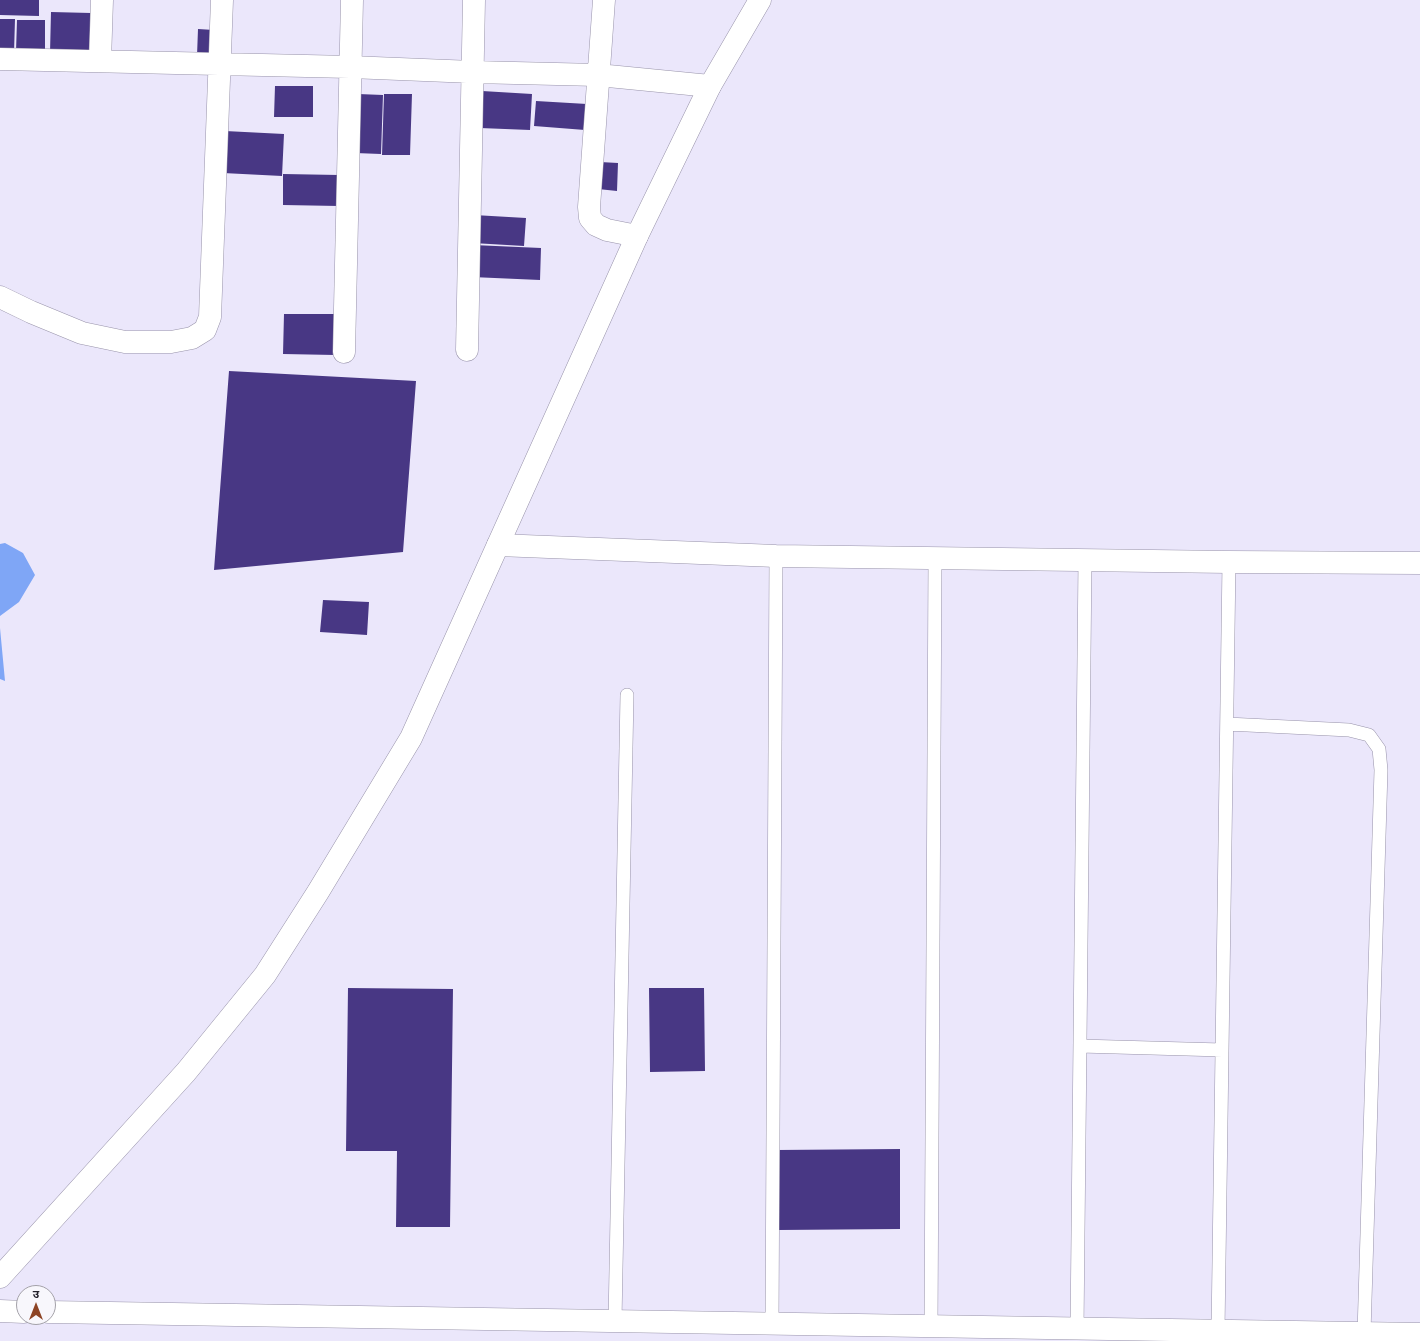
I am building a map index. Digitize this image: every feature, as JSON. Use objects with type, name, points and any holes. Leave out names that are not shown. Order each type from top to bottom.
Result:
[{"type":"street","points":[[100,61],[102,0]]},
{"type":"street","points":[[0,297],[31,312],[82,333],[125,342],[171,342],[192,338],[205,330],[210,317],[222,0]]},
{"type":"street","points":[[344,352],[352,0]]},
{"type":"street","points":[[467,350],[474,0]]},
{"type":"street","points":[[604,0],[589,207],[590,218],[596,225],[606,230],[637,236]]},
{"type":"street","points":[[0,1277],[186,1072],[265,975],[322,885],[411,738],[637,236],[710,86],[760,0]]},
{"type":"street","points":[[0,59],[350,67],[598,75],[710,86]]},
{"type":"street","points":[[498,546],[776,556],[1420,563]]},
{"type":"street","points":[[0,1311],[16,1312]]},
{"type":"street","points":[[56,1312],[1420,1334]]},
{"type":"lane","points":[[772,1324],[776,556]]},
{"type":"lane","points":[[931,1327],[936,558]]},
{"type":"lane","points":[[1077,1329],[1085,560]]},
{"type":"lane","points":[[1218,1331],[1229,562]]},
{"type":"lane","points":[[616,1321],[627,695]]},
{"type":"lane","points":[[1227,724],[1349,730],[1369,735],[1379,749],[1381,770],[1364,1333]]},
{"type":"lane","points":[[1080,1046],[1222,1050]]},
{"type":"water","points":[[5,543],[23,553],[35,575],[19,602],[0,616],[0,544]]},
{"type":"water","points":[[0,628],[5,681],[0,679]]},
{"type":"building","points":[[0,0],[39,0],[39,16],[0,15]]},
{"type":"building","points":[[51,12],[91,13],[90,54],[50,53]]},
{"type":"building","points":[[0,19],[15,19],[14,53],[0,53]]},
{"type":"building","points":[[17,20],[45,20],[45,53],[16,52]]},
{"type":"building","points":[[198,29],[214,30],[213,56],[197,56]]},
{"type":"building","points":[[275,86],[313,86],[313,117],[274,117]]},
{"type":"building","points":[[482,91],[532,94],[530,130],[480,128]]},
{"type":"building","points":[[358,94],[383,95],[381,154],[355,153]]},
{"type":"building","points":[[384,94],[412,94],[410,155],[382,155]]},
{"type":"building","points":[[536,101],[587,104],[585,130],[534,126]]},
{"type":"building","points":[[225,131],[284,134],[282,176],[223,173]]},
{"type":"building","points":[[600,162],[618,163],[617,191],[598,189]]},
{"type":"building","points":[[283,174],[339,175],[339,206],[283,205]]},
{"type":"building","points":[[474,215],[526,218],[524,246],[473,243]]},
{"type":"building","points":[[473,245],[541,248],[540,280],[472,277]]},
{"type":"building","points":[[284,314],[335,314],[335,355],[283,354]]},
{"type":"building","points":[[229,371],[416,381],[403,552],[214,570]]},
{"type":"building","points":[[323,600],[369,602],[367,635],[320,632]]},
{"type":"building","points":[[348,988],[453,989],[450,1227],[396,1227],[397,1151],[346,1151]]},
{"type":"building","points":[[649,988],[704,988],[705,1071],[650,1072]]},
{"type":"building","points":[[900,1149],[900,1229],[778,1230],[777,1150]]}]
